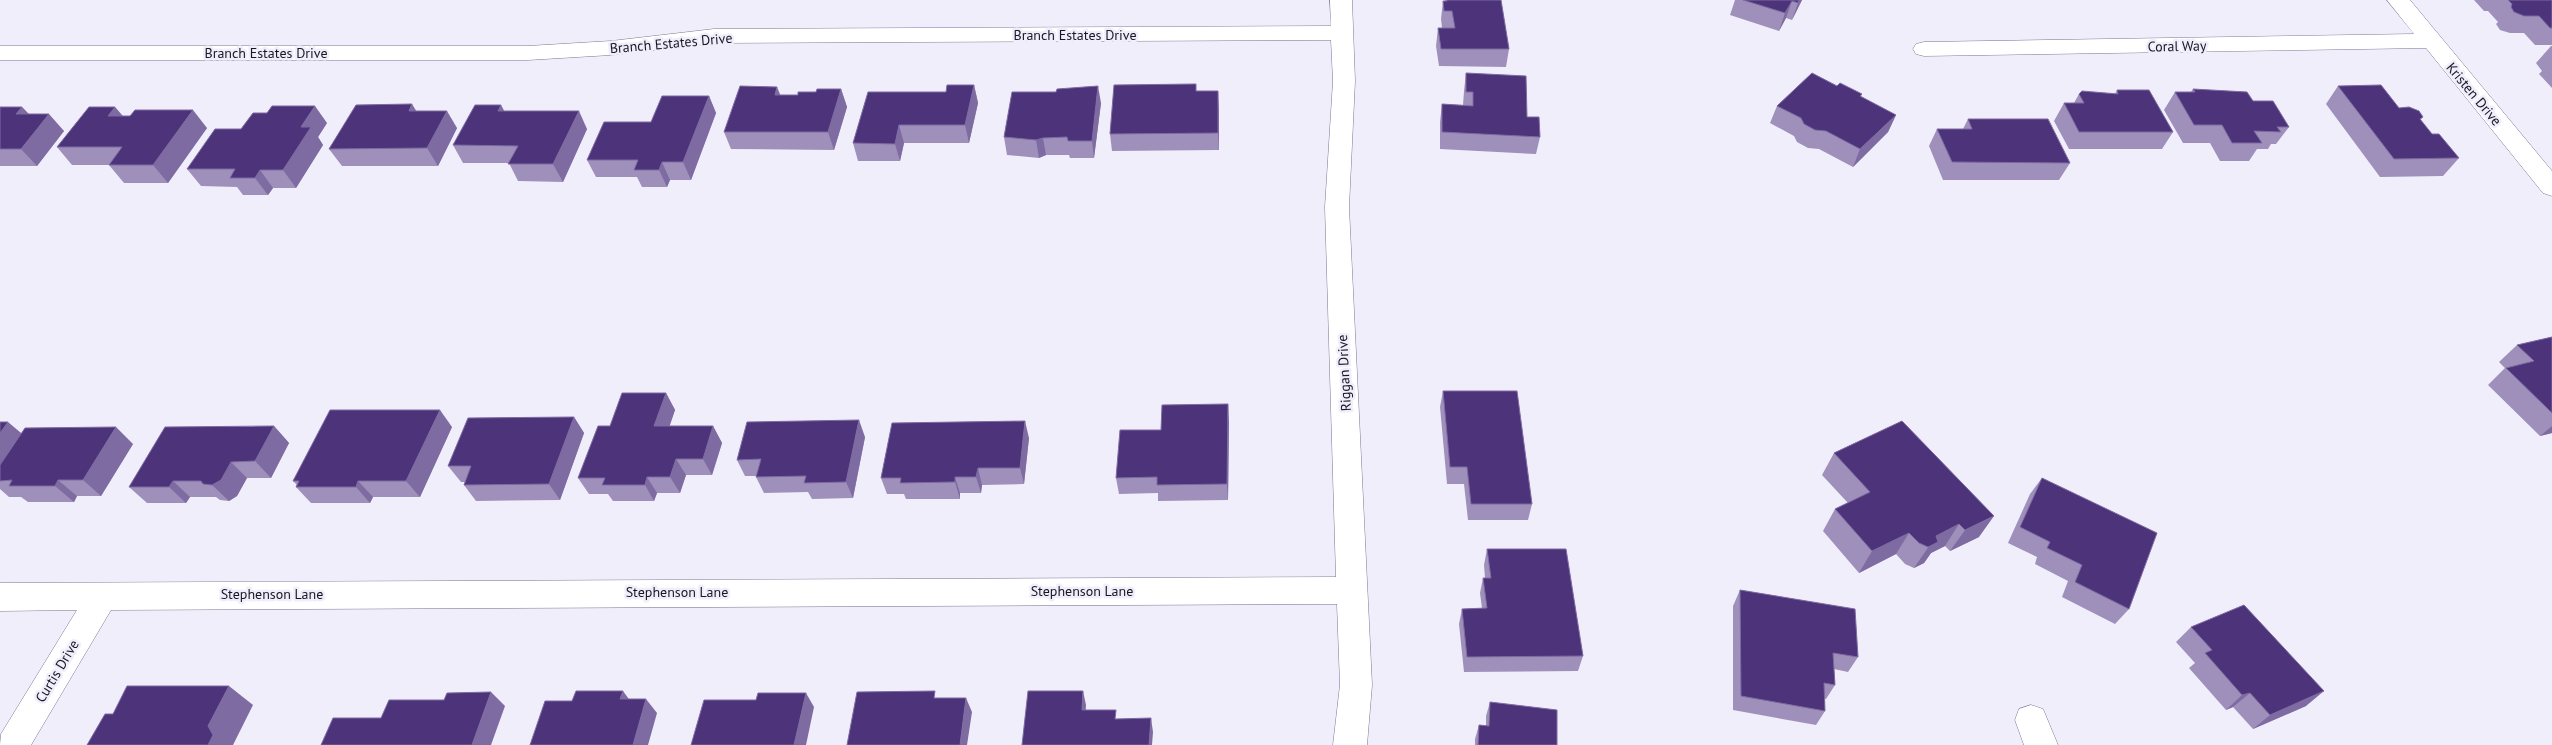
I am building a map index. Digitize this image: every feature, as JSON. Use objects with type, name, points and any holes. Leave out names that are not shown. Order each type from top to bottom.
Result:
[{"type":"street","name":"Riggan Drive","points":[[1341,0],[1344,81],[1337,207],[1354,590],[1356,685],[1350,745]]},
{"type":"street","name":"Kristen Drive","points":[[2398,0],[2552,187]]},
{"type":"street","name":"Branch Estates Drive","points":[[0,53],[528,53],[611,48],[714,36],[1341,33]]},
{"type":"street","name":"Coral Way","points":[[1924,49],[2430,41]]},
{"type":"street","name":"Stephenson Lane","points":[[0,597],[101,598],[238,594],[1354,590]]},
{"type":"street","name":"Curtis Drive","points":[[13,745],[101,598]]},
{"type":"building","points":[[1501,0],[1509,49],[1441,49],[1438,28],[1455,28],[1452,11],[1444,11],[1443,1]]},
{"type":"building","points":[[1743,0],[1799,0],[1798,3],[1792,1],[1785,13]]},
{"type":"building","points":[[2508,0],[2552,0],[2552,28],[2539,16],[2524,16],[2514,12],[2511,7],[2512,4]]},
{"type":"building","points":[[1466,73],[1526,76],[1527,117],[1539,117],[1540,137],[1442,132],[1442,104],[1473,106],[1473,92],[1466,92]]},
{"type":"building","points":[[1812,73],[1837,86],[1840,83],[1862,94],[1860,96],[1896,115],[1860,149],[1826,131],[1815,130],[1804,124],[1801,118],[1777,106]]},
{"type":"building","points":[[1196,84],[1196,91],[1218,91],[1218,133],[1110,134],[1114,85]]},
{"type":"building","points":[[947,85],[974,85],[965,125],[899,125],[895,144],[853,143],[868,92],[946,92]]},
{"type":"building","points":[[2381,85],[2399,108],[2409,107],[2419,111],[2423,117],[2420,119],[2432,134],[2439,134],[2459,158],[2394,159],[2338,86]]},
{"type":"building","points":[[740,86],[777,87],[775,95],[798,95],[798,92],[816,92],[817,89],[841,89],[828,132],[724,132]]},
{"type":"building","points":[[1098,86],[1092,141],[1068,141],[1067,137],[1036,140],[1004,137],[1012,92],[1056,92],[1057,89]]},
{"type":"building","points":[[2193,89],[2247,92],[2253,101],[2273,101],[2289,127],[2277,127],[2281,132],[2254,131],[2262,143],[2232,143],[2222,125],[2194,125],[2175,92],[2195,92]]},
{"type":"building","points":[[2117,90],[2149,90],[2173,132],[2079,132],[2064,103],[2084,103],[2079,94],[2082,91],[2118,94]]},
{"type":"building","points":[[662,96],[709,96],[683,162],[662,162],[659,170],[634,170],[638,160],[587,160],[604,122],[651,122]]},
{"type":"building","points":[[412,104],[409,111],[447,111],[427,148],[329,149],[356,105]]},
{"type":"building","points":[[475,105],[501,105],[498,111],[579,111],[553,164],[508,164],[518,146],[453,145]]},
{"type":"building","points":[[272,106],[315,106],[301,127],[311,127],[283,170],[260,170],[255,178],[230,178],[235,169],[187,169],[215,129],[241,129],[253,113],[267,113]]},
{"type":"building","points":[[0,107],[22,107],[16,114],[49,114],[21,149],[0,149]]},
{"type":"building","points":[[89,107],[115,107],[108,116],[130,116],[135,110],[193,110],[153,165],[109,165],[122,147],[57,147]]},
{"type":"building","points":[[1968,119],[2048,119],[2070,163],[1952,162],[1937,129],[1972,129]]},
{"type":"building","points":[[2552,337],[2552,413],[2506,368],[2534,361],[2517,345]]},
{"type":"building","points":[[1443,391],[1517,391],[1532,504],[1471,504],[1467,467],[1450,467]]},
{"type":"building","points":[[622,393],[666,393],[654,426],[713,426],[703,459],[676,459],[670,477],[647,477],[645,485],[602,485],[605,478],[578,478],[598,426],[610,426]]},
{"type":"building","points":[[1228,404],[1227,484],[1157,485],[1157,477],[1116,478],[1120,430],[1161,430],[1162,405]]},
{"type":"building","points":[[330,410],[440,410],[406,481],[358,481],[356,487],[296,487],[299,481],[293,481]]},
{"type":"building","points":[[574,417],[549,484],[464,485],[471,466],[448,466],[468,418]]},
{"type":"building","points":[[859,420],[846,482],[804,483],[806,476],[756,477],[761,459],[737,460],[747,422]]},
{"type":"building","points":[[1025,421],[1020,468],[978,468],[976,477],[955,477],[955,482],[900,483],[901,478],[881,478],[892,423]]},
{"type":"building","points":[[1902,421],[1994,516],[1965,530],[1959,524],[1936,536],[1938,542],[1928,547],[1919,543],[1909,533],[1872,551],[1835,509],[1870,492],[1834,453]]},
{"type":"building","points":[[0,422],[8,422],[0,433]]},
{"type":"building","points":[[274,426],[255,461],[231,462],[221,480],[212,485],[203,484],[201,481],[173,481],[169,487],[129,487],[165,427]]},
{"type":"building","points":[[116,427],[83,480],[58,480],[55,486],[9,486],[12,480],[0,481],[0,465],[25,428]]},
{"type":"building","points":[[2042,478],[2157,533],[2129,609],[2075,582],[2082,565],[2047,548],[2050,542],[2020,527]]},
{"type":"building","points":[[1487,549],[1566,549],[1583,656],[1467,657],[1462,609],[1487,608],[1483,578],[1491,578]]},
{"type":"building","points":[[1740,590],[1855,609],[1858,657],[1833,653],[1835,685],[1824,683],[1825,711],[1741,696]]},
{"type":"building","points":[[2244,605],[2324,691],[2270,715],[2250,693],[2242,695],[2205,653],[2212,650],[2191,627]]},
{"type":"building","points":[[127,686],[229,686],[208,726],[213,735],[208,745],[87,745],[105,714],[113,714]]},
{"type":"building","points":[[576,691],[623,691],[620,699],[646,699],[633,745],[530,745],[545,701],[572,701]]},
{"type":"building","points":[[935,691],[934,698],[966,698],[960,745],[847,745],[857,692]]},
{"type":"building","points":[[1028,691],[1083,691],[1082,710],[1116,710],[1115,719],[1151,718],[1149,745],[1022,745]]},
{"type":"building","points":[[491,692],[472,745],[321,745],[333,718],[381,718],[389,700],[444,700],[447,693]]},
{"type":"building","points":[[758,693],[806,693],[794,745],[691,745],[704,700],[756,700]]},
{"type":"building","points":[[1490,702],[1557,710],[1557,745],[1478,745],[1479,725],[1489,726]]}]
